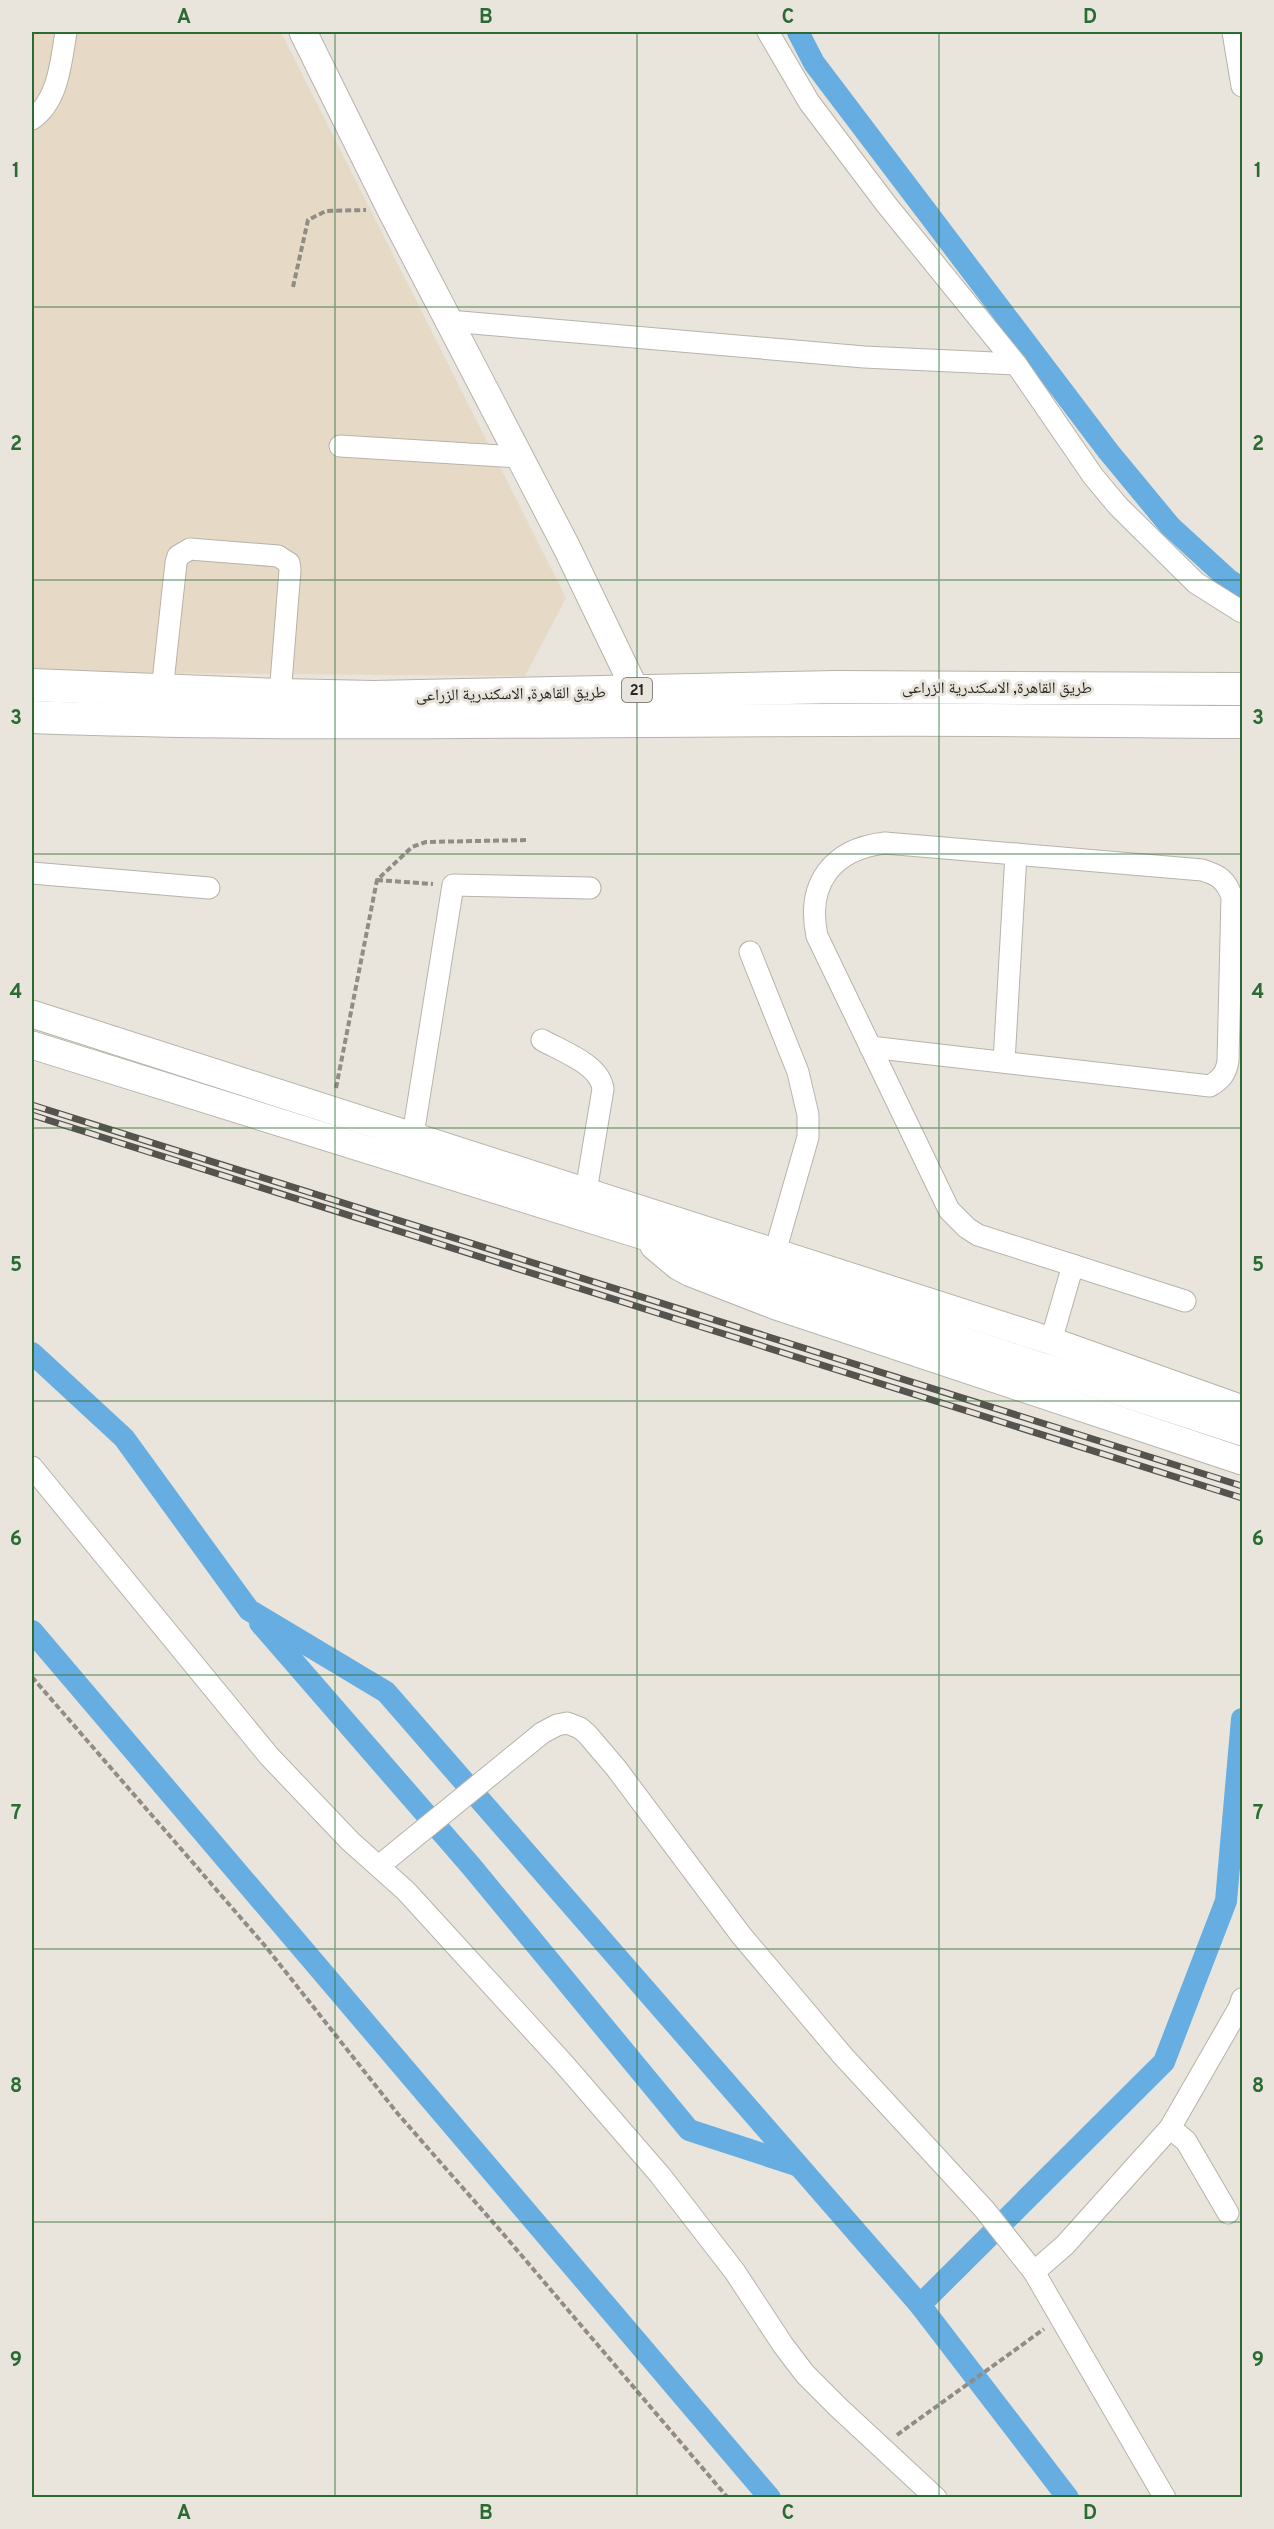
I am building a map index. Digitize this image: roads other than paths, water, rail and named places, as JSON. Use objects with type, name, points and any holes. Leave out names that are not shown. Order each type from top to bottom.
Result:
[{"type":"highway","name":"طريق القاهرة, الاسكندرية الزراعى","points":[[32,685],[280,696],[374,697],[836,687],[1242,689]]},
{"type":"highway","name":"طريق القاهرة, الاسكندرية الزراعى","points":[[32,717],[196,722],[839,720],[1242,722]]},
{"type":"main road","points":[[303,32],[391,210],[567,548],[636,690],[649,722]]},
{"type":"main road","points":[[32,1014],[1051,1341],[1242,1412]]},
{"type":"main road","points":[[32,1045],[644,1236],[1242,1412]]},
{"type":"main road","points":[[644,1236],[666,1257],[691,1273],[776,1306],[1242,1461]]},
{"type":"street","points":[[32,119],[49,100],[56,83],[66,32]]},
{"type":"street","points":[[768,32],[809,102],[886,204],[1016,364],[1093,476],[1118,506],[1196,583],[1242,612]]},
{"type":"street","points":[[1233,32],[1242,86]]},
{"type":"street","points":[[448,321],[876,358],[1016,364]]},
{"type":"street","points":[[340,446],[519,457]]},
{"type":"street","points":[[162,691],[176,563],[178,556],[190,549],[278,556],[289,564],[280,696]]},
{"type":"street","points":[[870,1047],[1210,1086],[1220,1080],[1227,1070],[1228,1061],[1232,897],[1227,883],[1217,874],[1202,870],[885,843],[866,845],[848,853],[832,865],[821,880],[814,898],[813,918],[817,936],[870,1047],[950,1210],[958,1220],[978,1235],[1185,1301]]},
{"type":"street","points":[[1004,1062],[1016,854]]},
{"type":"street","points":[[32,873],[209,888]]},
{"type":"street","points":[[413,1135],[453,885],[590,888]]},
{"type":"street","points":[[750,952],[798,1072],[808,1115],[808,1137],[775,1252]]},
{"type":"street","points":[[542,1040],[591,1068],[602,1082],[586,1191]]},
{"type":"street","points":[[1051,1341],[1073,1265]]},
{"type":"street","points":[[32,1467],[269,1756],[350,1841],[406,1891],[639,2150],[690,2211],[735,2272],[795,2362],[823,2393],[936,2498]]},
{"type":"street","points":[[379,1866],[542,1733],[557,1725],[567,1723],[580,1728],[616,1768],[756,1952],[843,2056],[984,2209],[1034,2272],[1165,2498]]},
{"type":"street","points":[[1034,2272],[1065,2245],[1170,2128],[1242,1999]]},
{"type":"street","points":[[1170,2128],[1186,2140],[1228,2213]]},
{"type":"waterway","points":[[798,32],[814,63],[1108,451],[1170,526],[1229,580],[1242,588]]},
{"type":"waterway","points":[[32,1353],[124,1438],[249,1610],[386,1692],[920,2305],[1068,2498]]},
{"type":"waterway","points":[[260,1623],[471,1866],[689,2130],[796,2165]]},
{"type":"waterway","points":[[32,1631],[770,2498]]},
{"type":"waterway","points":[[920,2305],[1164,2062],[1226,1901],[1242,1719]]},
{"type":"railway","points":[[32,1105],[1242,1486]]},
{"type":"railway","points":[[32,1115],[1242,1498]]}]
